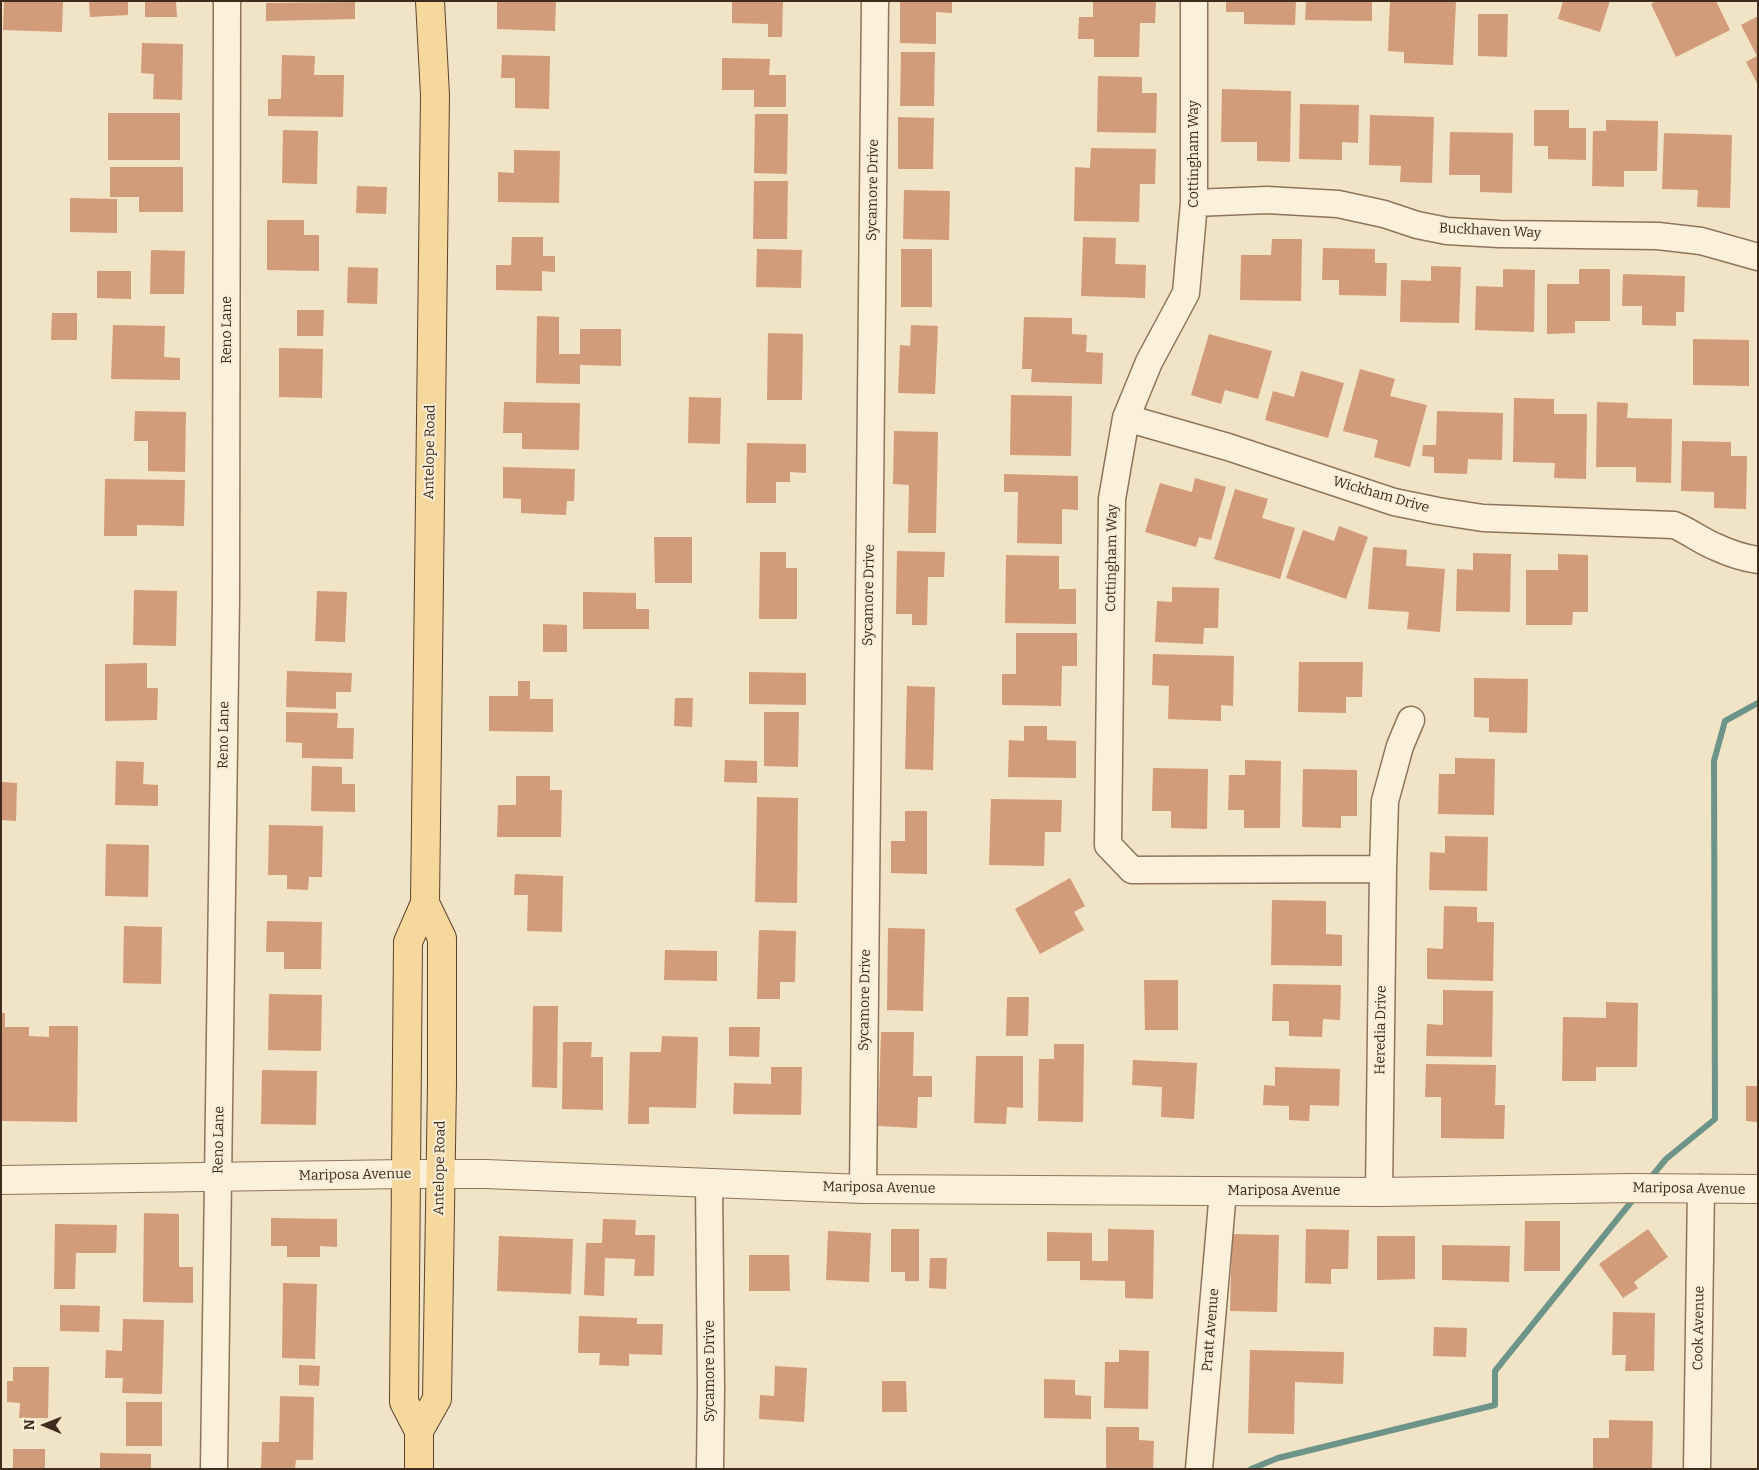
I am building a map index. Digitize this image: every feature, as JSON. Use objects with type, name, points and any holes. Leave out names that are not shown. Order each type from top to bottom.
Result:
[{"type":"main road","name":"Antelope Road","points":[[419,1469],[419,1431],[404,1402],[408,942],[425,904],[435,96],[430,1]]},
{"type":"main road","name":"Antelope Road","points":[[419,1431],[437,1399],[440,1174],[442,938],[425,904]]},
{"type":"street","name":"Reno Lane","points":[[214,1469],[226,601],[227,1]]},
{"type":"street","name":"Sycamore Drive","points":[[864,1189],[875,1]]},
{"type":"street","name":"Cottingham Way","points":[[1194,1],[1194,203],[1186,293],[1149,362],[1126,418],[1112,500],[1108,845],[1132,870],[1382,869]]},
{"type":"street","name":"Buckhaven Way","points":[[1194,203],[1267,200],[1338,204],[1447,231],[1499,234],[1658,236],[1701,240],[1758,257]]},
{"type":"street","name":"Wickham Drive","points":[[1126,418],[1228,447],[1394,502],[1420,508],[1482,518],[1674,526],[1689,531],[1717,548],[1758,560]]},
{"type":"street","name":"Heredia Drive","points":[[1380,1192],[1382,869],[1385,801],[1400,746],[1410,720]]},
{"type":"street","name":"Mariposa Avenue","points":[[1,1180],[485,1174],[864,1189],[1380,1192],[1631,1188],[1758,1189]]},
{"type":"street","name":"Sycamore Drive","points":[[709,1184],[710,1469]]},
{"type":"street","name":"Cook Avenue","points":[[1690,1188],[1697,1469]]},
{"type":"street","name":"Pratt Avenue","points":[[1199,1469],[1223,1191]]},
{"type":"building","points":[[4,1],[63,1],[62,32],[3,30]]},
{"type":"building","points":[[89,1],[128,1],[128,15],[90,17]]},
{"type":"building","points":[[145,1],[176,1],[177,17],[145,17]]},
{"type":"building","points":[[497,1],[556,1],[555,31],[497,29]]},
{"type":"building","points":[[732,1],[783,1],[782,37],[768,37],[768,24],[732,23]]},
{"type":"building","points":[[900,1],[952,1],[952,13],[936,12],[936,44],[900,43]]},
{"type":"building","points":[[1093,1],[1156,1],[1155,23],[1140,23],[1139,57],[1094,57],[1094,39],[1078,39],[1079,17],[1093,17]]},
{"type":"building","points":[[1226,1],[1296,1],[1295,25],[1244,24],[1244,12],[1226,12]]},
{"type":"building","points":[[1306,1],[1372,1],[1372,21],[1305,20]]},
{"type":"building","points":[[1390,1],[1456,2],[1453,65],[1404,63],[1404,52],[1388,51]]},
{"type":"building","points":[[1563,1],[1610,1],[1600,32],[1558,19]]},
{"type":"building","points":[[1657,1],[1716,1],[1730,30],[1676,57],[1651,4]]},
{"type":"building","points":[[355,2],[355,19],[266,21],[266,3]]},
{"type":"building","points":[[1478,14],[1508,14],[1507,57],[1478,56]]},
{"type":"building","points":[[1758,16],[1758,85],[1746,62],[1757,56],[1741,25]]},
{"type":"building","points":[[142,43],[183,44],[182,100],[153,99],[154,74],[141,73]]},
{"type":"building","points":[[901,52],[935,52],[934,106],[900,106]]},
{"type":"building","points":[[282,55],[315,56],[314,75],[344,75],[343,117],[268,116],[268,99],[281,99]]},
{"type":"building","points":[[502,55],[550,56],[549,109],[515,108],[515,78],[501,78]]},
{"type":"building","points":[[722,58],[770,59],[769,75],[786,75],[786,107],[754,107],[754,90],[722,90]]},
{"type":"building","points":[[1098,76],[1142,77],[1142,93],[1157,93],[1156,133],[1097,132]]},
{"type":"building","points":[[1222,89],[1291,91],[1290,162],[1257,161],[1257,142],[1221,142]]},
{"type":"building","points":[[1300,104],[1359,105],[1358,143],[1342,142],[1342,160],[1299,159]]},
{"type":"building","points":[[1534,110],[1569,110],[1569,128],[1586,128],[1586,160],[1548,159],[1548,146],[1534,146]]},
{"type":"building","points":[[108,113],[180,113],[180,160],[108,160]]},
{"type":"building","points":[[755,114],[788,114],[787,174],[754,173]]},
{"type":"building","points":[[1370,115],[1434,117],[1432,183],[1400,182],[1401,166],[1369,165]]},
{"type":"building","points":[[898,117],[934,118],[933,169],[898,169]]},
{"type":"building","points":[[1606,120],[1658,121],[1657,171],[1624,171],[1624,187],[1592,186],[1593,131],[1606,131]]},
{"type":"building","points":[[283,130],[318,131],[317,184],[282,183]]},
{"type":"building","points":[[1450,132],[1513,133],[1512,193],[1480,192],[1480,175],[1449,175]]},
{"type":"building","points":[[1664,133],[1732,135],[1730,208],[1697,207],[1698,190],[1662,189]]},
{"type":"building","points":[[1091,148],[1156,149],[1155,184],[1140,184],[1139,222],[1074,221],[1075,167],[1090,168]]},
{"type":"building","points":[[514,150],[560,151],[559,203],[498,202],[498,172],[514,173]]},
{"type":"building","points":[[110,167],[183,167],[183,212],[139,212],[139,197],[110,197]]},
{"type":"building","points":[[754,181],[788,181],[787,239],[753,239]]},
{"type":"building","points":[[357,186],[387,187],[386,214],[356,213]]},
{"type":"building","points":[[904,190],[950,191],[949,240],[903,239]]},
{"type":"building","points":[[70,198],[117,199],[117,233],[70,232]]},
{"type":"building","points":[[267,220],[304,220],[304,235],[319,235],[319,271],[267,270]]},
{"type":"building","points":[[512,237],[543,237],[543,256],[555,256],[555,272],[542,271],[542,291],[496,290],[496,265],[511,265]]},
{"type":"building","points":[[1083,237],[1116,238],[1115,264],[1146,265],[1145,298],[1081,296]]},
{"type":"building","points":[[1272,239],[1302,239],[1301,301],[1240,300],[1241,255],[1271,255]]},
{"type":"building","points":[[1323,248],[1375,249],[1375,263],[1387,263],[1386,296],[1339,295],[1339,280],[1322,280]]},
{"type":"building","points":[[757,249],[802,250],[801,288],[756,287]]},
{"type":"building","points":[[901,249],[932,249],[932,307],[901,307]]},
{"type":"building","points":[[151,250],[185,251],[184,294],[150,294]]},
{"type":"building","points":[[1431,266],[1461,267],[1459,323],[1400,322],[1401,280],[1431,281]]},
{"type":"building","points":[[348,267],[378,268],[377,304],[347,303]]},
{"type":"building","points":[[1503,269],[1535,270],[1534,332],[1475,330],[1476,286],[1503,287]]},
{"type":"building","points":[[1579,269],[1610,269],[1610,321],[1575,321],[1575,333],[1547,334],[1547,284],[1579,284]]},
{"type":"building","points":[[97,271],[131,271],[131,299],[97,298]]},
{"type":"building","points":[[1623,274],[1685,276],[1684,312],[1676,312],[1676,326],[1642,325],[1642,306],[1622,306]]},
{"type":"building","points":[[297,310],[324,310],[323,336],[297,336]]},
{"type":"building","points":[[52,313],[77,313],[77,340],[51,340]]},
{"type":"building","points":[[537,316],[559,317],[559,354],[580,354],[580,329],[621,329],[621,366],[580,365],[580,384],[536,383]]},
{"type":"building","points":[[1024,317],[1072,318],[1072,334],[1087,335],[1086,352],[1103,353],[1102,384],[1031,382],[1032,369],[1022,369]]},
{"type":"building","points":[[113,325],[165,326],[164,357],[180,358],[180,380],[111,379]]},
{"type":"building","points":[[911,325],[938,326],[935,394],[898,393],[900,345],[910,346]]},
{"type":"building","points":[[768,333],[803,334],[802,400],[767,400]]},
{"type":"building","points":[[1209,334],[1272,351],[1258,399],[1225,390],[1221,404],[1191,395]]},
{"type":"building","points":[[1693,339],[1749,340],[1749,386],[1693,385]]},
{"type":"building","points":[[279,348],[323,349],[322,398],[279,397]]},
{"type":"building","points":[[1360,369],[1395,379],[1390,396],[1427,405],[1410,467],[1374,457],[1378,440],[1343,431]]},
{"type":"building","points":[[1301,371],[1344,383],[1328,438],[1265,420],[1273,391],[1294,397]]},
{"type":"building","points":[[1011,395],[1072,396],[1071,456],[1010,455]]},
{"type":"building","points":[[689,397],[721,398],[720,444],[688,443]]},
{"type":"building","points":[[1514,398],[1554,399],[1554,414],[1587,414],[1586,479],[1554,478],[1555,463],[1513,462]]},
{"type":"building","points":[[504,402],[580,403],[579,450],[522,449],[522,433],[503,433]]},
{"type":"building","points":[[1597,402],[1628,403],[1627,418],[1672,419],[1671,483],[1636,482],[1636,467],[1596,467]]},
{"type":"building","points":[[135,411],[186,412],[185,472],[148,471],[148,441],[134,441]]},
{"type":"building","points":[[1437,411],[1503,413],[1502,460],[1468,459],[1467,474],[1434,473],[1434,457],[1422,456],[1423,445],[1436,445]]},
{"type":"building","points":[[894,431],[938,432],[936,533],[908,533],[909,485],[893,484]]},
{"type":"building","points":[[1682,441],[1731,442],[1731,456],[1747,456],[1746,509],[1714,508],[1714,492],[1681,491]]},
{"type":"building","points":[[747,443],[806,444],[806,473],[790,472],[790,482],[776,482],[776,503],[746,503]]},
{"type":"building","points":[[503,467],[575,469],[574,501],[567,501],[566,515],[521,513],[521,499],[503,498]]},
{"type":"building","points":[[1004,474],[1078,476],[1078,510],[1062,509],[1062,544],[1017,543],[1018,492],[1004,492]]},
{"type":"building","points":[[1195,478],[1226,487],[1211,540],[1199,537],[1196,547],[1145,532],[1160,483],[1192,492]]},
{"type":"building","points":[[105,479],[185,480],[184,526],[137,525],[137,536],[104,536]]},
{"type":"building","points":[[1235,489],[1268,499],[1262,518],[1295,528],[1280,579],[1214,559]]},
{"type":"building","points":[[1339,526],[1368,537],[1346,599],[1286,578],[1303,530],[1334,541]]},
{"type":"building","points":[[654,537],[692,537],[692,583],[655,583]]},
{"type":"building","points":[[1373,547],[1407,550],[1406,566],[1445,569],[1440,632],[1407,629],[1409,612],[1368,609]]},
{"type":"building","points":[[897,551],[945,552],[944,577],[928,577],[927,625],[912,625],[912,614],[896,614]]},
{"type":"building","points":[[760,552],[786,552],[786,568],[797,568],[797,619],[759,619]]},
{"type":"building","points":[[1473,553],[1511,554],[1510,612],[1456,611],[1457,569],[1473,570]]},
{"type":"building","points":[[1558,554],[1588,555],[1588,612],[1573,612],[1572,625],[1526,625],[1526,570],[1558,570]]},
{"type":"building","points":[[1006,555],[1059,556],[1059,589],[1076,589],[1076,624],[1005,623]]},
{"type":"building","points":[[1172,587],[1219,588],[1218,628],[1204,628],[1203,644],[1155,642],[1157,601],[1172,602]]},
{"type":"building","points":[[134,590],[177,591],[176,646],[133,645]]},
{"type":"building","points":[[317,591],[347,592],[345,642],[315,641]]},
{"type":"building","points":[[583,592],[636,593],[636,609],[649,609],[649,629],[583,629]]},
{"type":"building","points":[[543,624],[567,625],[567,652],[543,652]]},
{"type":"building","points":[[1016,633],[1077,633],[1077,666],[1062,666],[1061,706],[1002,705],[1002,674],[1016,674]]},
{"type":"building","points":[[1153,654],[1234,656],[1233,706],[1221,705],[1221,721],[1168,719],[1169,686],[1152,685]]},
{"type":"building","points":[[1299,662],[1363,662],[1362,697],[1346,697],[1346,713],[1298,712]]},
{"type":"building","points":[[147,663],[147,688],[158,688],[157,720],[105,721],[105,664]]},
{"type":"building","points":[[287,671],[352,673],[351,692],[336,692],[336,709],[286,707]]},
{"type":"building","points":[[749,672],[806,673],[806,705],[749,704]]},
{"type":"building","points":[[1474,678],[1528,679],[1527,733],[1489,732],[1489,718],[1474,717]]},
{"type":"building","points":[[518,681],[530,681],[530,699],[553,699],[553,732],[489,731],[489,696],[518,696]]},
{"type":"building","points":[[907,686],[935,687],[933,770],[905,769]]},
{"type":"building","points":[[675,698],[693,698],[692,727],[674,726]]},
{"type":"building","points":[[286,712],[338,713],[337,728],[354,728],[353,759],[302,758],[302,743],[286,742]]},
{"type":"building","points":[[764,712],[799,712],[798,767],[764,766]]},
{"type":"building","points":[[1024,726],[1047,726],[1047,740],[1076,741],[1076,778],[1008,777],[1009,740],[1024,741]]},
{"type":"building","points":[[1455,758],[1495,759],[1494,815],[1438,814],[1439,774],[1455,774]]},
{"type":"building","points":[[725,760],[757,761],[757,783],[724,782]]},
{"type":"building","points":[[1245,760],[1281,761],[1280,828],[1244,828],[1244,810],[1228,810],[1229,775],[1245,775]]},
{"type":"building","points":[[116,761],[144,762],[143,784],[158,785],[158,806],[115,805]]},
{"type":"building","points":[[312,766],[342,767],[342,784],[355,784],[355,812],[311,811]]},
{"type":"building","points":[[1153,768],[1208,769],[1207,829],[1171,828],[1171,811],[1152,811]]},
{"type":"building","points":[[1303,769],[1357,770],[1357,816],[1341,816],[1341,828],[1302,827]]},
{"type":"building","points":[[516,776],[550,776],[550,790],[562,790],[561,837],[497,837],[498,805],[516,805]]},
{"type":"building","points":[[2,782],[17,783],[16,821],[1,820]]},
{"type":"building","points":[[757,797],[798,798],[797,903],[755,902]]},
{"type":"building","points":[[991,799],[1062,800],[1061,832],[1045,832],[1044,866],[989,865]]},
{"type":"building","points":[[905,811],[927,811],[927,874],[891,873],[891,841],[905,841]]},
{"type":"building","points":[[269,825],[323,826],[322,877],[309,877],[308,890],[287,889],[287,875],[268,875]]},
{"type":"building","points":[[1445,836],[1488,837],[1487,891],[1429,890],[1430,852],[1445,853]]},
{"type":"building","points":[[106,844],[149,845],[148,897],[105,896]]},
{"type":"building","points":[[515,874],[563,876],[562,932],[527,931],[528,895],[514,895]]},
{"type":"building","points":[[1070,878],[1085,906],[1074,912],[1084,930],[1040,954],[1015,909]]},
{"type":"building","points":[[1272,900],[1326,901],[1326,934],[1342,935],[1342,966],[1271,965]]},
{"type":"building","points":[[1444,906],[1477,907],[1477,922],[1494,922],[1493,981],[1427,979],[1427,948],[1443,949]]},
{"type":"building","points":[[267,921],[322,922],[321,969],[284,969],[284,952],[266,952]]},
{"type":"building","points":[[124,926],[162,927],[161,984],[123,983]]},
{"type":"building","points":[[888,928],[925,929],[923,1011],[887,1010]]},
{"type":"building","points":[[759,930],[796,931],[795,982],[780,982],[780,999],[757,999]]},
{"type":"building","points":[[665,950],[717,951],[717,981],[664,980]]},
{"type":"building","points":[[1144,980],[1178,980],[1178,1030],[1145,1030]]},
{"type":"building","points":[[1273,984],[1341,985],[1340,1020],[1323,1019],[1322,1037],[1289,1036],[1289,1021],[1272,1021]]},
{"type":"building","points":[[1443,990],[1493,991],[1492,1057],[1426,1056],[1427,1024],[1443,1025]]},
{"type":"building","points":[[269,994],[322,995],[321,1051],[268,1050]]},
{"type":"building","points":[[1007,997],[1029,997],[1028,1036],[1006,1036]]},
{"type":"building","points":[[1606,1002],[1638,1003],[1637,1067],[1596,1067],[1596,1081],[1562,1081],[1563,1017],[1606,1018]]},
{"type":"building","points":[[533,1006],[558,1006],[557,1088],[532,1087]]},
{"type":"building","points":[[1,1013],[5,1013],[5,1027],[29,1027],[29,1036],[49,1037],[49,1026],[78,1026],[77,1122],[1,1121]]},
{"type":"building","points":[[729,1027],[760,1027],[759,1057],[729,1056]]},
{"type":"building","points":[[881,1032],[914,1032],[913,1076],[932,1076],[932,1097],[918,1097],[917,1128],[878,1126]]},
{"type":"building","points":[[662,1036],[698,1037],[696,1108],[649,1107],[649,1124],[628,1124],[630,1052],[661,1052]]},
{"type":"building","points":[[563,1042],[592,1042],[591,1057],[603,1057],[603,1110],[562,1109]]},
{"type":"building","points":[[1054,1044],[1084,1044],[1083,1122],[1038,1121],[1039,1059],[1054,1059]]},
{"type":"building","points":[[976,1056],[1023,1056],[1023,1108],[1007,1107],[1006,1124],[974,1123]]},
{"type":"building","points":[[1133,1060],[1197,1063],[1194,1119],[1161,1117],[1162,1087],[1132,1085]]},
{"type":"building","points":[[1426,1064],[1496,1065],[1495,1105],[1505,1105],[1504,1139],[1441,1138],[1441,1097],[1425,1097]]},
{"type":"building","points":[[771,1067],[802,1067],[801,1115],[733,1114],[734,1083],[771,1084]]},
{"type":"building","points":[[1275,1067],[1340,1069],[1339,1106],[1310,1105],[1309,1121],[1289,1120],[1289,1106],[1263,1105],[1264,1085],[1275,1086]]},
{"type":"building","points":[[262,1070],[317,1071],[316,1125],[261,1124]]},
{"type":"building","points":[[1746,1086],[1758,1086],[1758,1122],[1746,1121]]},
{"type":"building","points":[[144,1213],[179,1214],[179,1267],[193,1267],[193,1303],[143,1302]]},
{"type":"building","points":[[271,1218],[337,1219],[337,1247],[320,1246],[320,1257],[287,1257],[287,1246],[271,1246]]},
{"type":"building","points":[[603,1219],[636,1220],[635,1235],[655,1235],[654,1276],[634,1276],[635,1259],[605,1258],[604,1296],[584,1295],[586,1243],[602,1243]]},
{"type":"building","points":[[1525,1221],[1560,1221],[1560,1271],[1524,1271]]},
{"type":"building","points":[[55,1224],[117,1225],[116,1253],[76,1253],[75,1289],[54,1289]]},
{"type":"building","points":[[891,1229],[919,1229],[919,1281],[905,1281],[905,1272],[891,1272]]},
{"type":"building","points":[[1108,1229],[1154,1230],[1153,1299],[1125,1298],[1125,1281],[1080,1280],[1080,1261],[1047,1261],[1047,1232],[1092,1233],[1092,1261],[1108,1261]]},
{"type":"building","points":[[1306,1229],[1349,1230],[1348,1269],[1331,1269],[1331,1284],[1305,1283]]},
{"type":"building","points":[[1648,1229],[1668,1257],[1634,1282],[1638,1288],[1623,1298],[1599,1264]]},
{"type":"building","points":[[828,1231],[871,1233],[869,1282],[826,1280]]},
{"type":"building","points":[[1232,1234],[1279,1235],[1277,1312],[1230,1311]]},
{"type":"building","points":[[499,1236],[573,1239],[571,1294],[497,1291]]},
{"type":"building","points":[[1377,1236],[1415,1236],[1415,1279],[1377,1280]]},
{"type":"building","points":[[1442,1245],[1510,1246],[1509,1282],[1442,1280]]},
{"type":"building","points":[[749,1255],[789,1255],[790,1291],[749,1291]]},
{"type":"building","points":[[930,1258],[947,1258],[946,1289],[929,1288]]},
{"type":"building","points":[[283,1283],[317,1284],[315,1359],[282,1358]]},
{"type":"building","points":[[60,1305],[100,1306],[99,1332],[60,1331]]},
{"type":"building","points":[[1613,1312],[1655,1313],[1654,1371],[1625,1371],[1626,1355],[1612,1355]]},
{"type":"building","points":[[579,1316],[637,1318],[637,1324],[663,1324],[662,1355],[629,1354],[629,1366],[599,1365],[600,1353],[578,1353]]},
{"type":"building","points":[[123,1319],[164,1320],[162,1394],[122,1393],[123,1378],[105,1378],[106,1350],[122,1351]]},
{"type":"building","points":[[1434,1327],[1467,1328],[1466,1357],[1433,1356]]},
{"type":"building","points":[[1119,1350],[1149,1351],[1148,1409],[1104,1408],[1105,1362],[1119,1362]]},
{"type":"building","points":[[1250,1350],[1344,1352],[1343,1384],[1295,1382],[1294,1434],[1248,1433]]},
{"type":"building","points":[[299,1365],[320,1366],[319,1386],[299,1385]]},
{"type":"building","points":[[775,1366],[807,1368],[804,1422],[759,1419],[760,1395],[774,1396]]},
{"type":"building","points":[[13,1367],[49,1367],[48,1418],[19,1418],[20,1403],[7,1402],[7,1381],[13,1381]]},
{"type":"building","points":[[1044,1379],[1075,1380],[1075,1395],[1091,1396],[1091,1419],[1044,1418]]},
{"type":"building","points":[[882,1381],[906,1381],[907,1412],[882,1412]]},
{"type":"building","points":[[280,1396],[314,1397],[313,1460],[296,1460],[295,1469],[261,1469],[262,1442],[279,1442]]},
{"type":"building","points":[[126,1402],[162,1402],[162,1446],[126,1446]]},
{"type":"building","points":[[1609,1420],[1653,1421],[1652,1469],[1593,1469],[1593,1438],[1609,1438]]},
{"type":"building","points":[[1106,1427],[1139,1427],[1139,1440],[1154,1441],[1153,1469],[1106,1469]]},
{"type":"building","points":[[13,1449],[45,1449],[45,1469],[13,1469]]},
{"type":"building","points":[[100,1453],[151,1454],[151,1469],[100,1469]]},
{"type":"waterway","points":[[1648,1181],[1666,1159],[1715,1119],[1714,761],[1725,721],[1758,703]]},
{"type":"waterway","points":[[1251,1469],[1278,1458],[1495,1405],[1495,1371],[1636,1196]]}]
